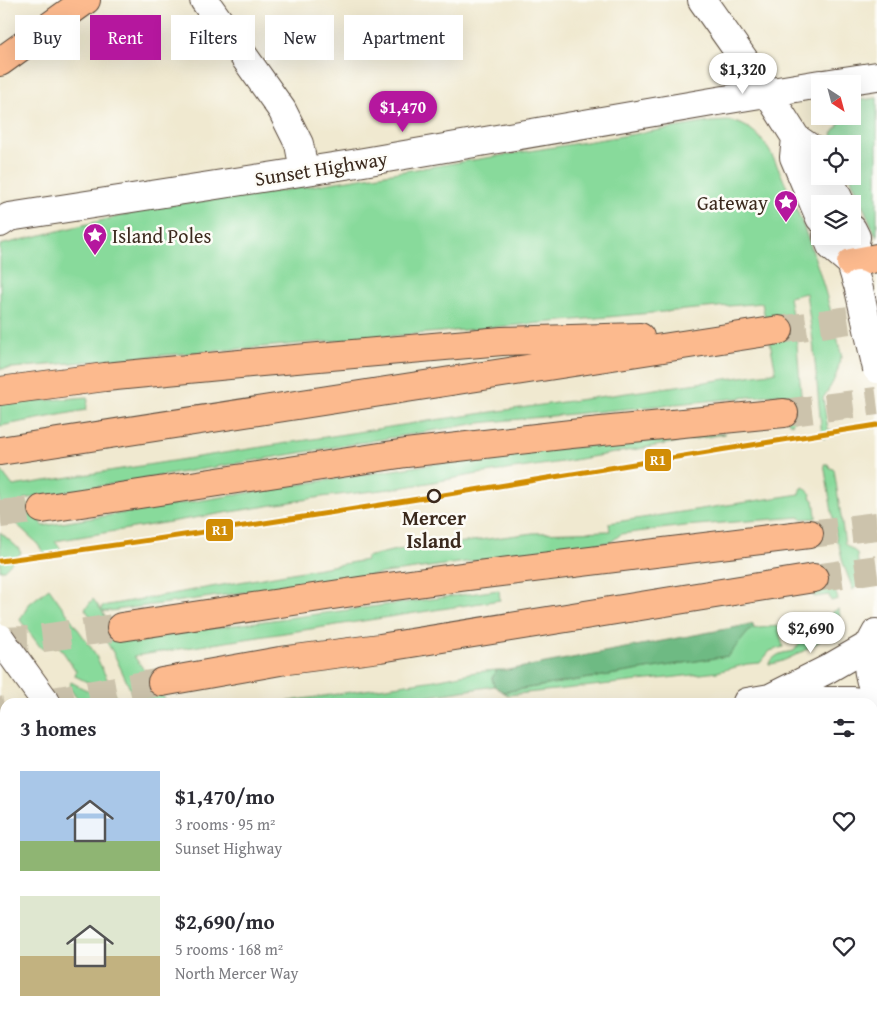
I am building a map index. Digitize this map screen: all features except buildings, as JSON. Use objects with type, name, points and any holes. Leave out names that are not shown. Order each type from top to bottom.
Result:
[{"type":"main road","points":[[0,62],[86,0]]},
{"type":"main road","points":[[0,391],[115,376],[502,342],[771,331],[0,451]]},
{"type":"main road","points":[[42,509],[406,453],[571,434],[784,413]]},
{"type":"main road","points":[[121,627],[461,577],[809,534]]},
{"type":"main road","points":[[162,682],[280,661],[380,648],[814,578]]},
{"type":"street","points":[[204,0],[282,110],[299,144],[304,170]]},
{"type":"street","points":[[702,0],[767,92],[796,138],[811,147]]},
{"type":"street","points":[[861,78],[877,76]]},
{"type":"street","name":"Sunset Highway","points":[[0,223],[9,217],[352,164],[811,85]]},
{"type":"street","points":[[796,138],[794,157],[811,197]]},
{"type":"street","points":[[831,245],[862,269]]},
{"type":"street","points":[[858,245],[877,369]]},
{"type":"street","points":[[874,638],[868,657],[869,676],[877,695]]},
{"type":"street","points":[[763,698],[826,670],[874,638]]},
{"type":"street","points":[[2,645],[43,698]]},
{"type":"green space","points":[[877,98],[877,238],[861,201],[861,195],[858,195],[854,185],[861,185],[861,135],[832,134],[838,125],[861,125],[861,100]]},
{"type":"green space","points":[[729,121],[751,129],[758,135],[772,155],[803,226],[825,291],[842,358],[840,357],[834,379],[823,398],[828,429],[831,430],[824,439],[822,437],[813,341],[806,293],[789,297],[797,345],[802,407],[792,424],[789,423],[784,413],[780,394],[479,423],[23,499],[43,526],[491,455],[725,433],[562,462],[399,488],[321,497],[55,541],[64,554],[47,557],[35,541],[0,509],[0,469],[13,486],[428,421],[776,372],[762,303],[0,369],[0,245],[162,206],[280,191],[710,122]]},
{"type":"green space","points":[[87,397],[86,410],[0,426],[0,404]]},
{"type":"green space","points":[[824,464],[828,464],[830,468],[834,469],[845,544],[857,553],[860,581],[853,590],[837,542]]},
{"type":"green space","points":[[804,487],[811,494],[810,497],[814,500],[816,518],[801,519],[800,517],[684,526],[621,534],[611,542],[102,612],[122,640],[499,590],[500,600],[134,656],[164,698],[134,698],[114,654],[85,609],[93,599],[102,611],[102,606],[366,560],[366,557],[396,550],[533,533],[610,531],[609,523],[800,494],[800,489]]},
{"type":"green space","points":[[0,532],[21,553],[4,570],[0,570]]},
{"type":"green space","points":[[831,577],[838,599],[831,601],[829,595],[814,597],[811,580],[815,581]]},
{"type":"green space","points":[[49,588],[94,652],[110,685],[93,685],[75,676],[76,671],[59,646],[41,648],[20,620],[29,604]]},
{"type":"green space","points":[[839,609],[840,617],[838,625],[834,630],[817,643],[795,655],[769,664],[777,655],[794,651],[801,641],[819,638],[815,620],[832,615],[832,612]]},
{"type":"green space","points":[[753,624],[754,629],[750,630],[728,656],[503,692],[494,686],[492,678],[497,670],[508,670]]},
{"type":"green space","points":[[778,626],[783,647],[770,651],[760,663],[747,664],[717,672],[676,677],[508,695],[503,692],[727,656],[750,629]]},
{"type":"green space","points":[[497,670],[492,678],[494,686],[418,698],[310,698],[435,680]]},
{"type":"green space","points":[[71,682],[91,692],[114,693],[116,698],[77,698],[69,688]]},
{"type":"tunnel","points":[[779,330],[877,316]]},
{"type":"tunnel","points":[[784,413],[877,401]]},
{"type":"tunnel","points":[[0,514],[42,509]]},
{"type":"tunnel","points":[[809,534],[877,526]]},
{"type":"tunnel","points":[[814,578],[877,569]]},
{"type":"tunnel","points":[[0,641],[28,640],[121,627]]},
{"type":"tunnel","points":[[70,698],[162,682]]},
{"type":"transit line","name":"R1","points":[[0,561],[329,513],[877,425]]},
{"type":"place","name":"Gateway","points":[[786,223]]},
{"type":"place","name":"Island Poles","points":[[95,256]]},
{"type":"place","name":"Mercer Island","points":[[434,496]]}]
